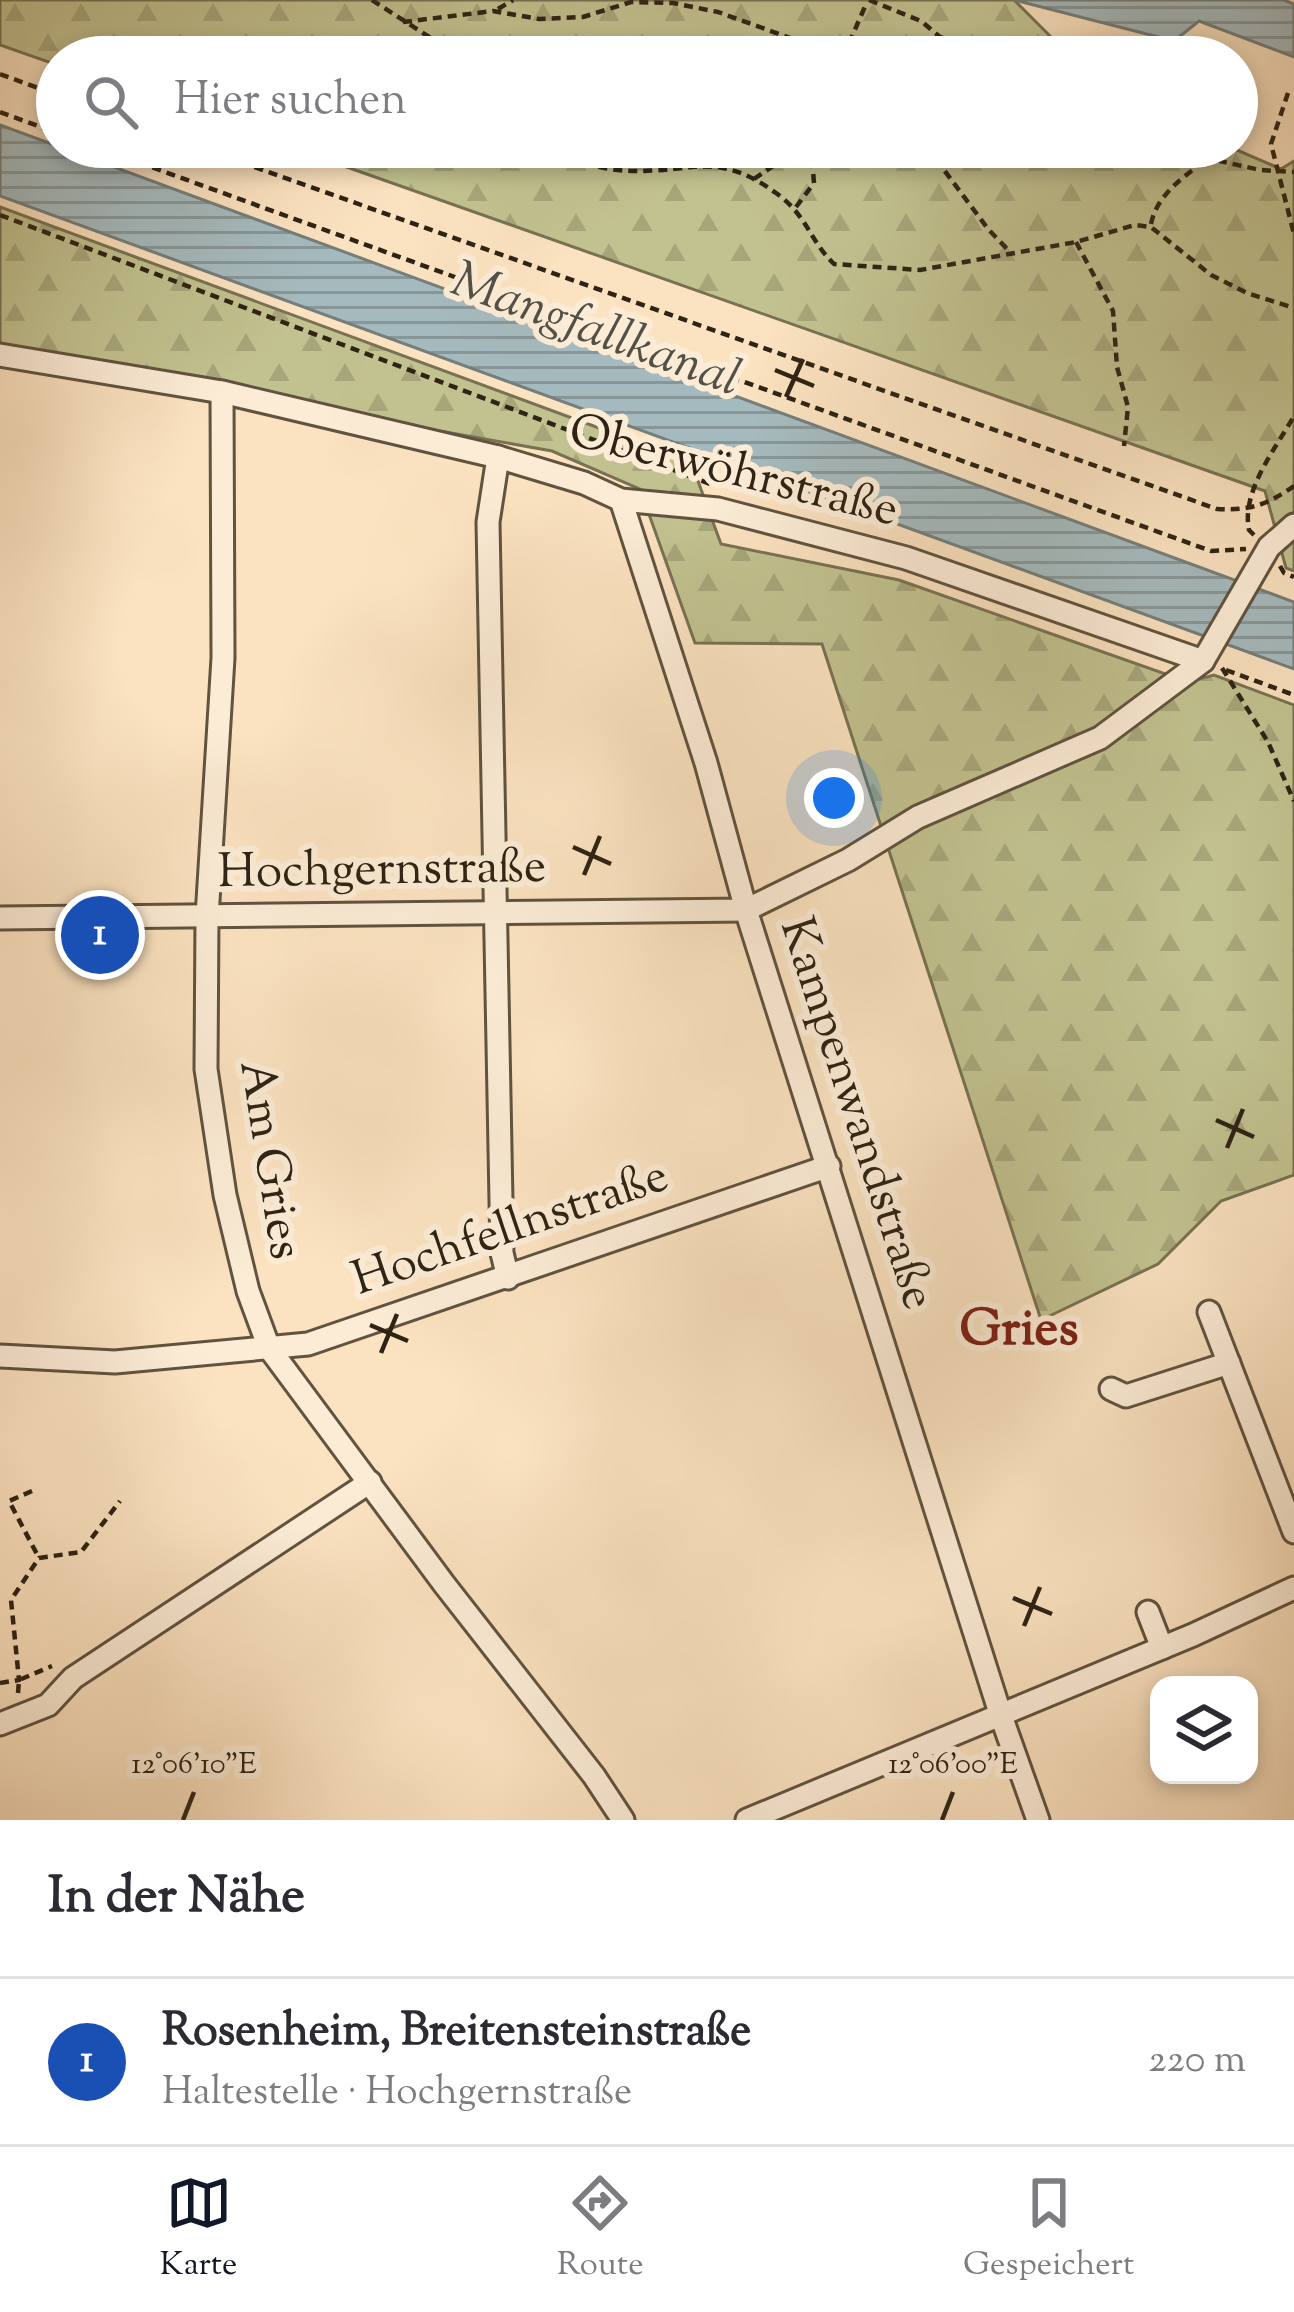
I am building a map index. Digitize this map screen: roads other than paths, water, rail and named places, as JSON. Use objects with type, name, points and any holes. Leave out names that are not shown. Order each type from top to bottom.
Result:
[{"type":"street","name":"Oberwöhrstraße","points":[[0,355],[222,392],[498,457],[584,483],[621,500],[718,509],[906,558],[1205,657]]},
{"type":"street","name":"Am Gries","points":[[222,392],[223,658],[207,917],[206,1069],[215,1138],[248,1291],[269,1348],[623,1820]]},
{"type":"street","points":[[498,457],[488,522],[502,1253],[508,1278]]},
{"type":"street","name":"Kampenwandstraße","points":[[621,500],[706,764],[746,910],[1038,1820]]},
{"type":"street","points":[[1205,657],[1269,547],[1294,525]]},
{"type":"street","name":"Hochgernstraße","points":[[0,918],[746,910],[848,860],[918,817],[1100,738],[1205,657]]},
{"type":"street","name":"Hochfellnstraße","points":[[0,1356],[115,1361],[308,1344],[829,1166]]},
{"type":"street","points":[[1209,1312],[1294,1532]]},
{"type":"street","points":[[1111,1389],[1126,1396],[1228,1363]]},
{"type":"street","points":[[0,1724],[49,1705],[73,1678],[370,1482]]},
{"type":"street","points":[[747,1820],[1162,1648],[1294,1588]]},
{"type":"street","points":[[1148,1612],[1162,1648]]},
{"type":"street","points":[[800,1797],[812,1820]]},
{"type":"place","name":"Rosenheim, Breitensteinstraße","points":[[100,935]]},
{"type":"district","name":"Gries","points":[[1019,1331]]},
{"type":"water label","name":"Mangfallkanal","points":[[595,332]]}]
